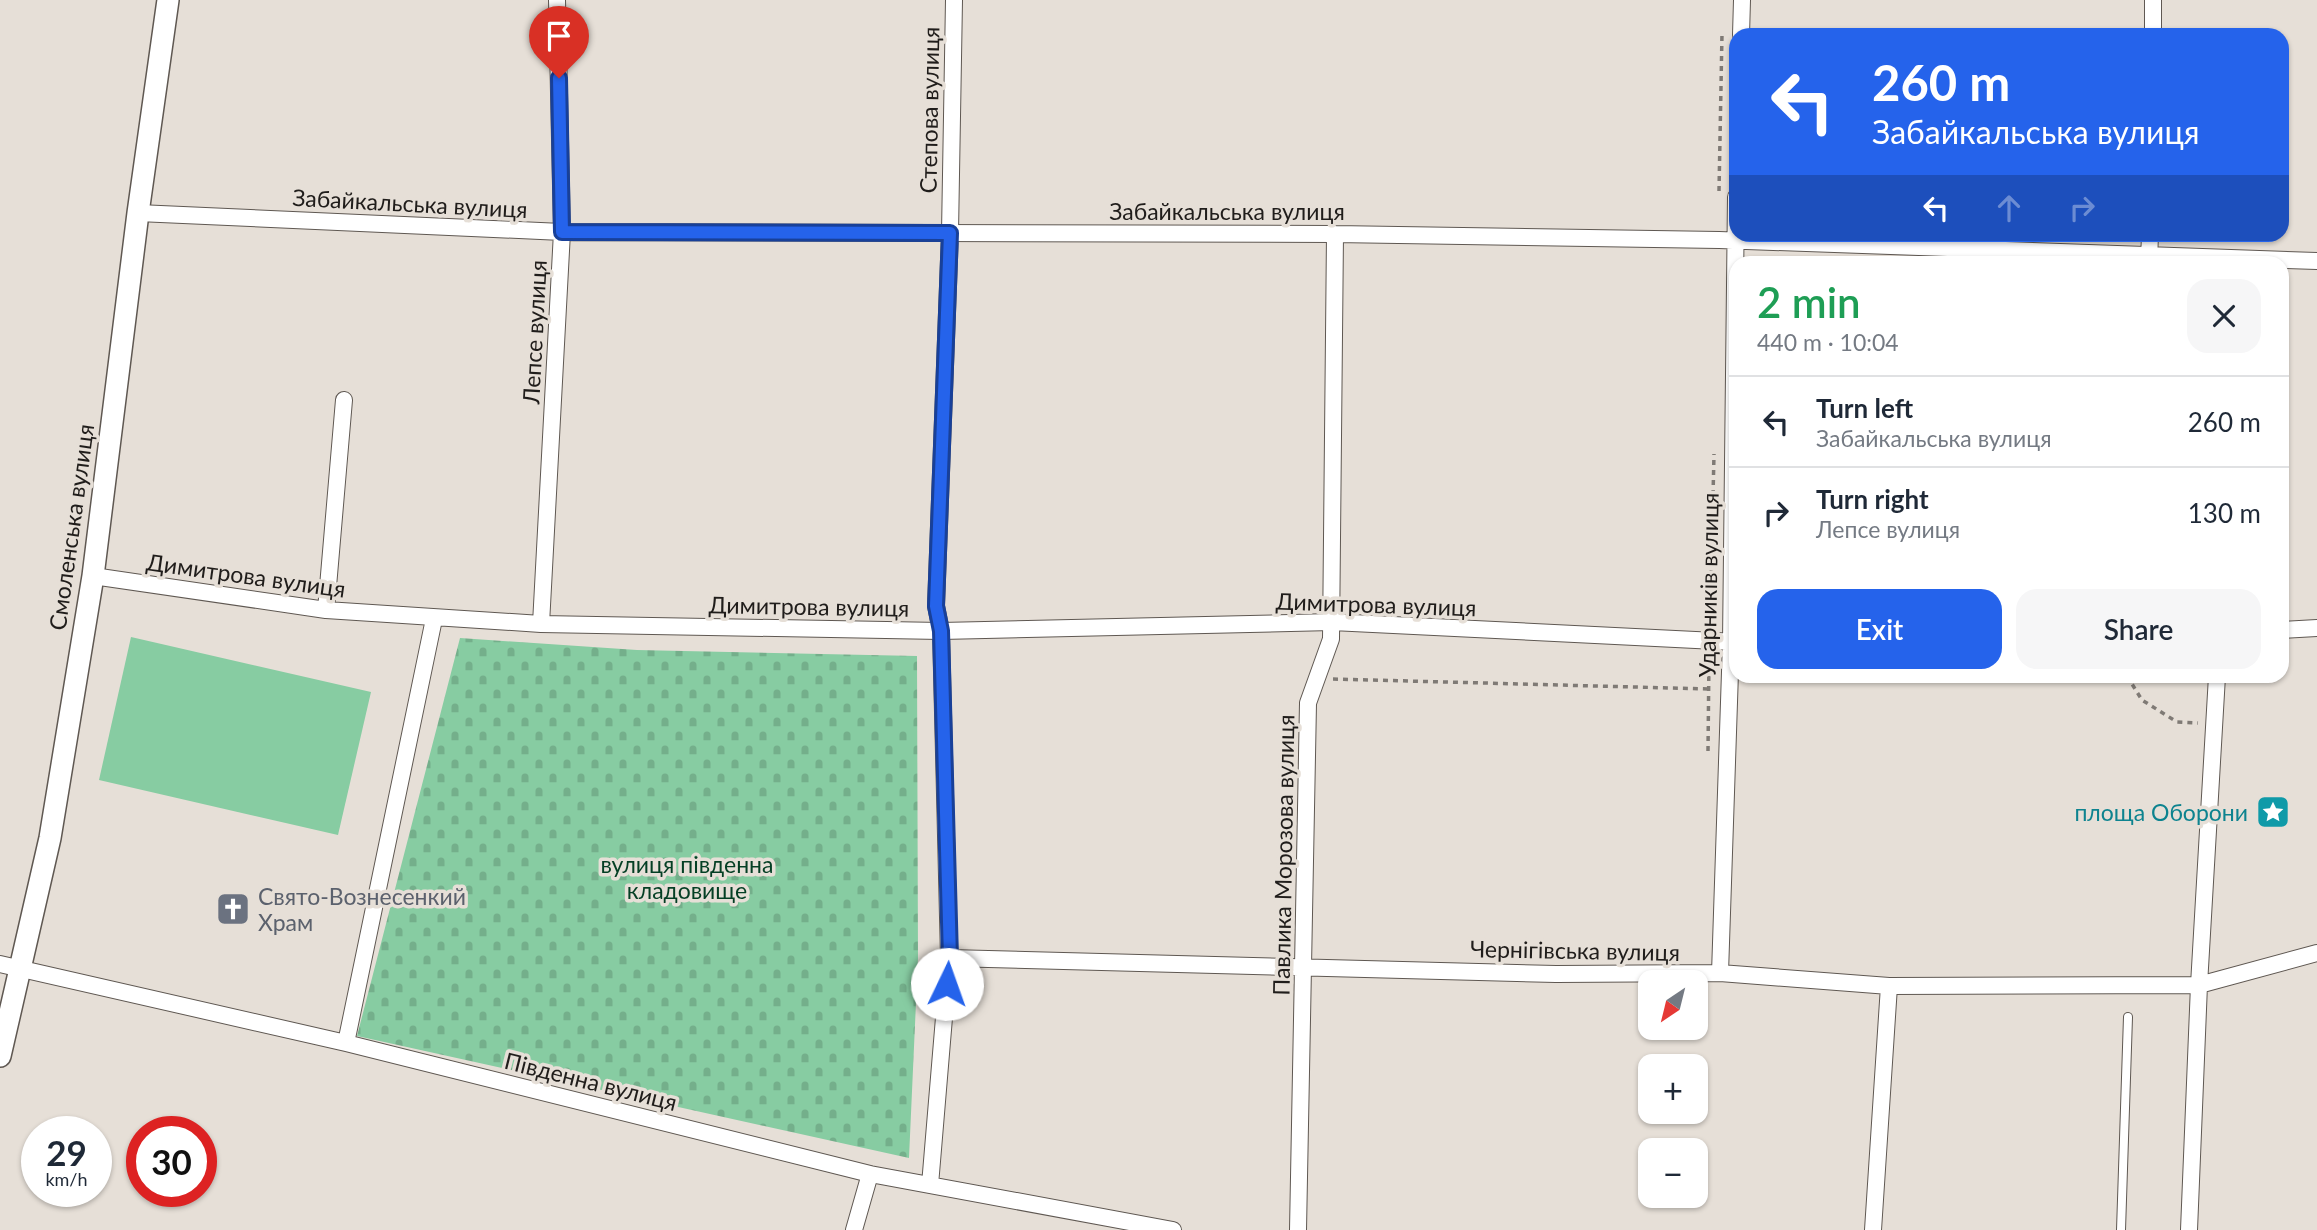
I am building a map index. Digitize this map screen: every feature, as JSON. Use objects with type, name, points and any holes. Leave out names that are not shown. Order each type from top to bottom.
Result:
[{"type":"street","name":"Смоленська вулиця","points":[[0,1056],[10,966],[50,838],[93,576],[138,213],[168,0]]},
{"type":"street","name":"Лепсе вулиця","points":[[541,624],[562,232],[557,0]]},
{"type":"street","name":"Степова вулиця","points":[[930,1185],[950,958],[941,631],[936,606],[950,233],[954,0]]},
{"type":"street","points":[[1741,28],[1742,0]]},
{"type":"street","points":[[2153,0],[2153,28]]},
{"type":"street","name":"Забайкальська вулиця","points":[[138,213],[562,232],[1335,233],[1729,240]]},
{"type":"street","name":"Павлика Морозова вулиця","points":[[1298,1230],[1308,704],[1331,639],[1332,622],[1335,233]]},
{"type":"street","name":"Забайкальська вулиця","points":[[1781,242],[2104,256]]},
{"type":"street","name":"Забайкальська вулиця","points":[[2289,260],[2317,261]]},
{"type":"street","points":[[326,610],[344,400]]},
{"type":"street","name":"Димитрова вулиця","points":[[93,576],[326,610],[541,624],[941,631],[1332,622],[1729,642]]},
{"type":"street","points":[[346,1043],[435,619]]},
{"type":"street","points":[[2289,630],[2317,628]]},
{"type":"street","name":"Ударників вулиця","points":[[1720,974],[1732,683]]},
{"type":"street","points":[[2189,1230],[2199,985],[2217,683]]},
{"type":"street","name":"Чернігівська вулиця","points":[[950,958],[1556,974],[1720,974],[1889,986],[2199,985],[2317,953]]},
{"type":"street","name":"Південна вулиця","points":[[10,966],[346,1043],[870,1174],[1173,1230]]},
{"type":"street","points":[[1873,1230],[1889,986]]},
{"type":"street","points":[[854,1230],[870,1174]]},
{"type":"lane","points":[[2121,1230],[2128,1017]]},
{"type":"path","points":[[1719,193],[1723,27]]},
{"type":"path","points":[[1317,679],[1709,689]]},
{"type":"path","points":[[2131,683],[2142,701],[2177,722],[2214,724]]},
{"type":"green space","points":[[131,637],[371,692],[338,835],[99,780]]},
{"type":"green space","name":"вулиця південна кладовище","points":[[460,638],[637,650],[917,656],[918,958],[909,1158],[357,1036]]},
{"type":"place","name":"площа Оборони","points":[[2273,812]]},
{"type":"place","name":"Свято-Вознесенкий Храм","points":[[233,909]]},
{"type":"route","points":[[559,78],[562,232],[950,233],[936,606],[941,631],[950,958],[947,984]]}]
